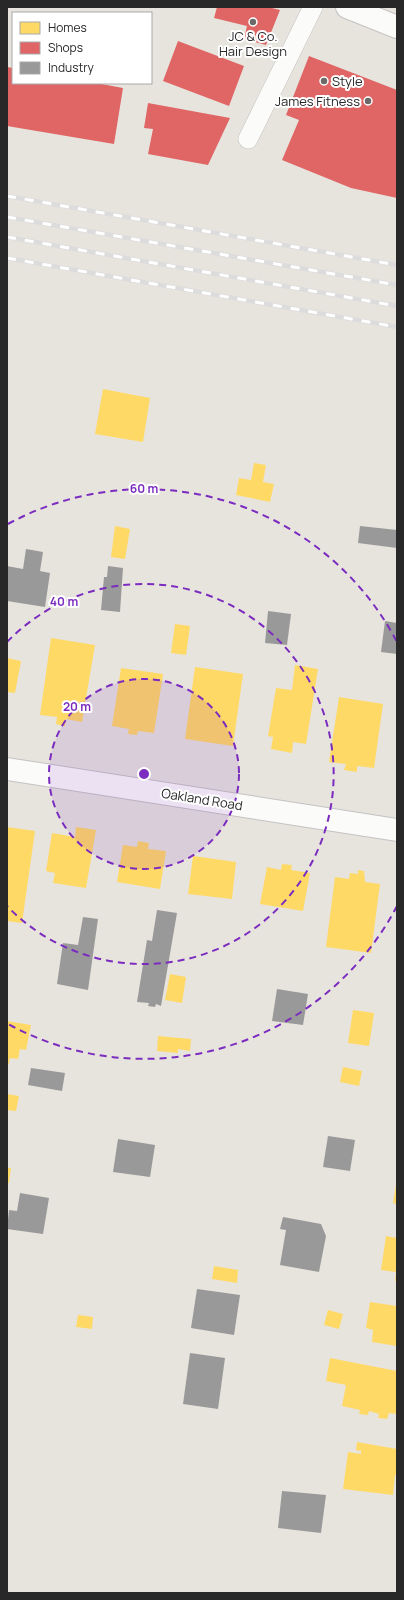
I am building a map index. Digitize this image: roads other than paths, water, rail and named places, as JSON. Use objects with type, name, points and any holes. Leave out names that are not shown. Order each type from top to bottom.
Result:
[{"type":"street","points":[[347,7],[397,27]]},
{"type":"street","name":"Oakland Road","points":[[7,769],[397,830]]},
{"type":"lane","points":[[248,139],[312,7]]},
{"type":"railway","points":[[7,196],[397,265]]},
{"type":"railway","points":[[7,217],[397,285]]},
{"type":"railway","points":[[7,237],[397,306]]},
{"type":"railway","points":[[7,258],[397,327]]},
{"type":"place","name":"JC & Co. Hair Design","points":[[253,22]]},
{"type":"place","name":"Style","points":[[324,81]]},
{"type":"place","name":"James Fitness","points":[[368,101]]}]
